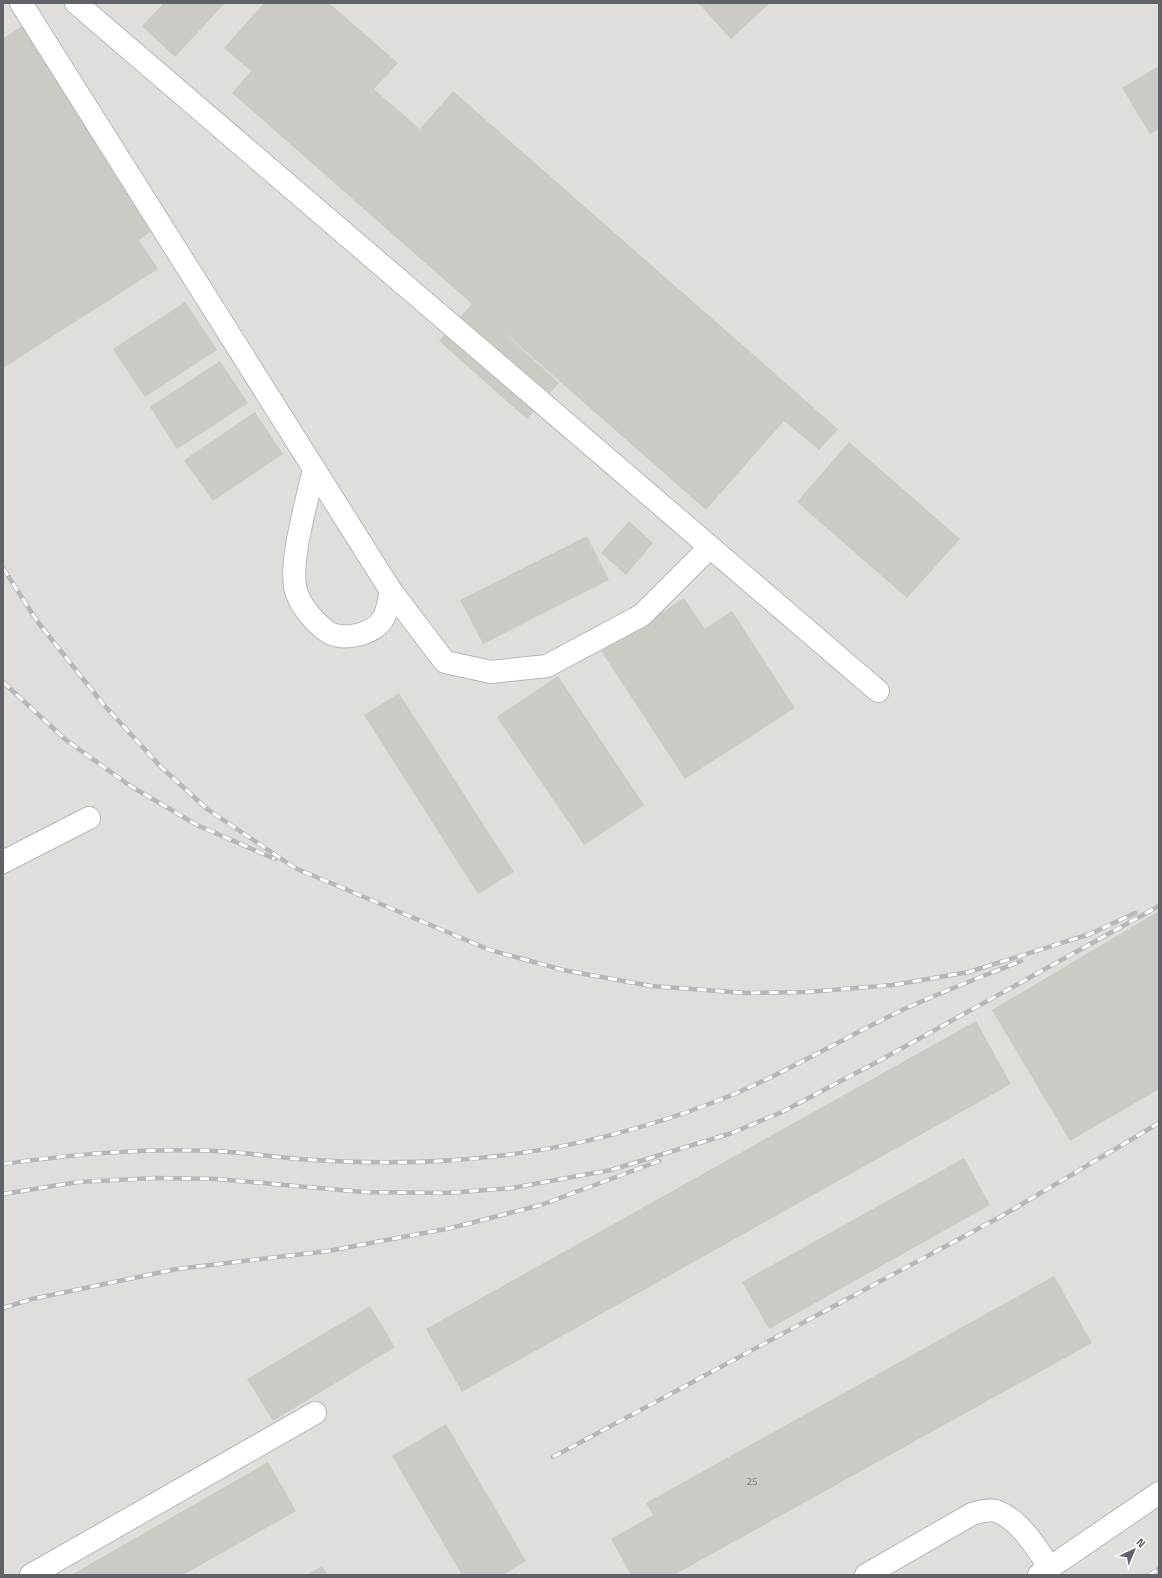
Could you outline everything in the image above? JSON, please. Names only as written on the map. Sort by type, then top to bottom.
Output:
[{"type":"street","points":[[21,3],[47,42],[391,591],[445,662],[491,672],[547,666],[642,615],[710,547]]},
{"type":"street","points":[[32,3],[47,42]]},
{"type":"street","points":[[76,3],[878,691]]},
{"type":"street","points":[[314,468],[294,566],[296,592],[309,615],[329,633],[352,636],[373,630],[384,617],[391,591]]},
{"type":"street","points":[[3,862],[89,818]]},
{"type":"street","points":[[31,1575],[315,1412]]},
{"type":"street","points":[[866,1575],[972,1514],[986,1511],[996,1511],[1020,1528],[1044,1572],[1159,1493]]},
{"type":"shaded area","points":[[3,3],[1159,3],[1159,1575],[3,1575]]},
{"type":"building","points":[[164,3],[225,3],[175,57],[142,26]]},
{"type":"building","points":[[264,3],[329,3],[398,63],[374,89],[420,129],[453,91],[838,429],[819,450],[784,421],[706,510],[498,327],[559,383],[527,419],[439,341],[472,304],[232,93],[251,71],[224,48]]},
{"type":"building","points":[[698,3],[770,3],[731,39]]},
{"type":"building","points":[[22,26],[153,230],[139,240],[158,269],[3,368],[3,36],[4,38]]},
{"type":"building","points":[[1159,66],[1159,129],[1150,134],[1122,88]]},
{"type":"building","points":[[185,302],[217,350],[145,397],[113,349]]},
{"type":"building","points":[[220,361],[248,403],[177,449],[150,407]]},
{"type":"building","points":[[255,412],[283,454],[213,501],[184,460]]},
{"type":"building","points":[[849,442],[960,539],[907,598],[797,502]]},
{"type":"building","points":[[629,521],[653,543],[626,575],[601,553]]},
{"type":"building","points":[[587,536],[609,580],[483,644],[460,600]]},
{"type":"building","points":[[684,598],[705,629],[732,611],[795,708],[685,779],[601,651]]},
{"type":"building","points":[[558,676],[644,805],[584,845],[497,717]]},
{"type":"building","points":[[399,693],[514,872],[478,894],[364,715]]},
{"type":"building","points":[[1159,911],[1159,1089],[1070,1141],[992,1010]]},
{"type":"building","points":[[976,1021],[1011,1084],[462,1392],[426,1329]]},
{"type":"building","points":[[964,1158],[990,1205],[769,1329],[742,1282]]},
{"type":"building","points":[[1054,1276],[1092,1343],[674,1575],[631,1575],[611,1539],[653,1515],[646,1503]]},
{"type":"building","points":[[370,1306],[395,1347],[273,1421],[247,1379]]},
{"type":"building","points":[[446,1424],[526,1561],[503,1575],[462,1575],[392,1456]]},
{"type":"building","points":[[268,1462],[296,1511],[183,1575],[71,1575]]},
{"type":"building","points":[[322,1566],[328,1575],[306,1575]]},
{"type":"railway","points":[[3,568],[37,621],[103,704],[160,766],[207,809],[295,868],[490,950],[563,970],[651,986],[746,993],[807,992],[893,985],[969,972],[1090,934]]},
{"type":"railway","points":[[3,682],[66,740],[129,785],[197,825],[275,859]]},
{"type":"railway","points":[[3,1194],[78,1182],[155,1178],[217,1179],[364,1192],[446,1193],[512,1188],[611,1170],[732,1133],[782,1112],[877,1062],[1159,906]]},
{"type":"railway","points":[[1086,936],[1135,913]]},
{"type":"railway","points":[[3,1164],[57,1157],[161,1150],[226,1152],[351,1162],[429,1162],[506,1155],[587,1141],[666,1119],[740,1092],[910,1007],[1021,961]]},
{"type":"railway","points":[[553,1457],[1000,1217],[1159,1123]]},
{"type":"railway","points":[[3,1308],[32,1299],[177,1269],[328,1251],[451,1228],[541,1205],[659,1161]]},
{"type":"railway","points":[[1149,1575],[1159,1569]]}]
